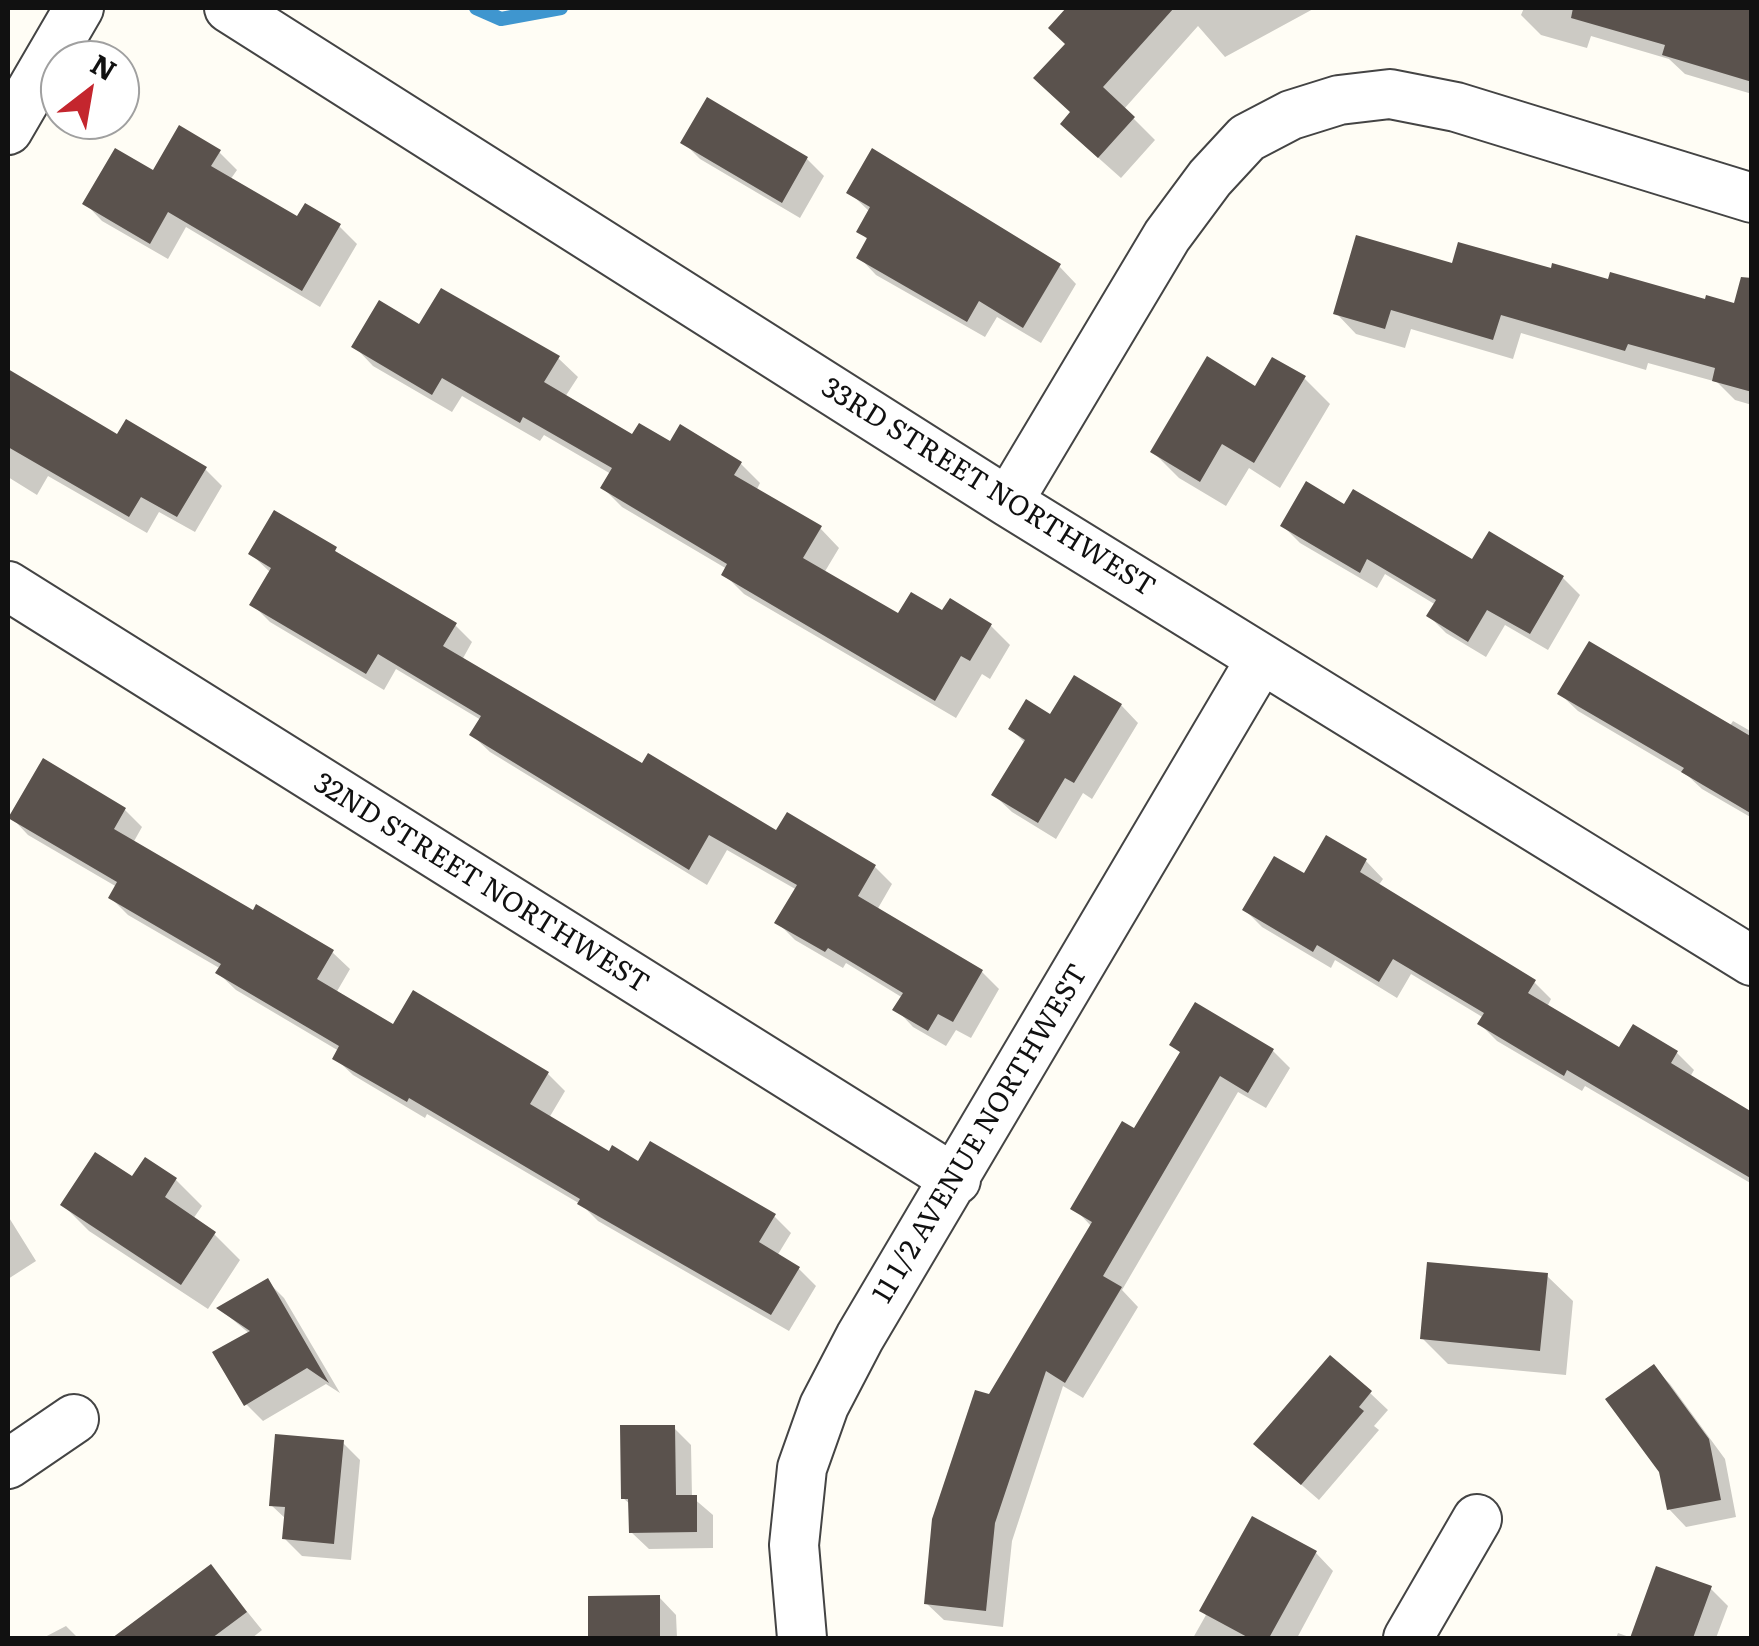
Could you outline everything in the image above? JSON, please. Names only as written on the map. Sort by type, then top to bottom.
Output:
[{"type":"street","points":[[8,130],[80,8]]},
{"type":"street","name":"33RD STREET NORTHWEST","points":[[228,8],[1008,502],[1752,962]]},
{"type":"street","points":[[1008,502],[1167,236],[1246,138],[1291,116],[1339,100],[1390,94],[1456,107],[1752,198]]},
{"type":"street","name":"32ND STREET NORTHWEST","points":[[8,586],[956,1180]]},
{"type":"street","name":"11 1/2 AVENUE NORTHWEST","points":[[802,1638],[794,1544],[802,1468],[824,1406],[860,1337],[1261,659]]},
{"type":"street","points":[[8,1464],[74,1419]]},
{"type":"street","points":[[1408,1638],[1477,1519]]},
{"type":"building","points":[[1066,8],[1174,8],[1103,87],[1135,117],[1098,158],[1060,124],[1070,112],[1033,78],[1065,44],[1048,28]]},
{"type":"building","points":[[1573,8],[1752,8],[1752,82],[1662,55],[1665,45],[1571,18]]},
{"type":"building","points":[[707,97],[808,157],[782,203],[680,143]]},
{"type":"building","points":[[179,125],[221,150],[211,166],[297,216],[305,203],[341,224],[302,291],[168,212],[150,244],[82,204],[115,148],[153,170]]},
{"type":"building","points":[[872,148],[1061,264],[1023,328],[979,301],[967,322],[856,258],[867,238],[856,232],[870,207],[846,193]]},
{"type":"building","points":[[1356,235],[1452,263],[1458,242],[1551,268],[1552,263],[1608,279],[1610,272],[1705,299],[1706,295],[1734,303],[1741,277],[1752,278],[1752,392],[1712,381],[1715,368],[1628,344],[1625,351],[1501,315],[1493,340],[1391,310],[1385,329],[1333,314]]},
{"type":"building","points":[[441,288],[560,356],[544,382],[632,434],[639,423],[670,441],[680,424],[742,462],[734,475],[822,526],[803,558],[898,613],[911,592],[942,610],[950,598],[992,624],[970,661],[961,656],[935,701],[721,575],[727,564],[600,488],[612,468],[523,417],[520,423],[442,378],[432,395],[351,347],[379,300],[419,324]]},
{"type":"building","points":[[1207,356],[1255,386],[1272,357],[1306,376],[1254,463],[1222,444],[1200,482],[1150,452]]},
{"type":"building","points":[[8,369],[117,434],[126,419],[207,467],[177,517],[141,497],[129,517],[8,447]]},
{"type":"building","points":[[1306,481],[1344,504],[1353,489],[1472,559],[1489,531],[1564,576],[1530,634],[1487,610],[1468,642],[1426,616],[1436,600],[1367,559],[1360,573],[1280,526]]},
{"type":"building","points":[[274,510],[457,623],[443,646],[642,763],[648,753],[776,830],[787,812],[876,865],[858,896],[983,970],[953,1022],[938,1014],[928,1031],[892,1010],[903,993],[828,948],[825,952],[774,923],[797,885],[709,835],[689,870],[469,735],[481,716],[378,654],[366,674],[249,605],[271,568],[248,554]]},
{"type":"building","points":[[1589,641],[1752,737],[1752,814],[1681,772],[1684,768],[1557,694]]},
{"type":"building","points":[[1074,675],[1122,704],[1074,783],[1065,778],[1038,823],[991,795],[1025,740],[1008,729],[1026,699],[1050,714]]},
{"type":"building","points":[[43,758],[126,808],[114,829],[253,910],[256,904],[334,950],[317,979],[393,1024],[413,990],[549,1072],[530,1104],[609,1151],[612,1145],[638,1161],[650,1141],[776,1214],[759,1242],[800,1267],[771,1315],[577,1204],[580,1199],[409,1098],[407,1102],[332,1059],[339,1046],[215,973],[221,964],[108,898],[117,882],[8,818]]},
{"type":"building","points":[[1326,835],[1367,859],[1360,872],[1536,980],[1528,993],[1619,1047],[1633,1024],[1678,1051],[1671,1063],[1752,1112],[1752,1179],[1567,1070],[1564,1076],[1477,1024],[1484,1013],[1393,959],[1379,982],[1317,945],[1313,952],[1242,910],[1274,856],[1304,873]]},
{"type":"building","points":[[1195,1002],[1274,1049],[1248,1093],[1220,1076],[1103,1276],[1122,1287],[1065,1383],[1046,1371],[995,1523],[986,1611],[924,1604],[932,1519],[975,1390],[989,1394],[1092,1222],[1070,1209],[1122,1121],[1134,1128],[1180,1052],[1169,1045]]},
{"type":"building","points":[[95,1152],[132,1176],[145,1157],[177,1178],[165,1197],[216,1232],[181,1285],[60,1205]]},
{"type":"building","points":[[1427,1262],[1548,1273],[1540,1351],[1420,1339]]},
{"type":"building","points":[[268,1278],[329,1383],[307,1368],[244,1406],[212,1352],[250,1331],[216,1308]]},
{"type":"building","points":[[1330,1355],[1372,1391],[1359,1407],[1364,1411],[1301,1485],[1253,1444]]},
{"type":"building","points":[[1654,1364],[1709,1439],[1721,1500],[1667,1510],[1659,1472],[1605,1399]]},
{"type":"building","points":[[620,1425],[675,1425],[676,1495],[697,1495],[697,1532],[629,1533],[628,1499],[621,1499]]},
{"type":"building","points":[[275,1434],[344,1440],[334,1544],[282,1539],[285,1507],[269,1506]]},
{"type":"building","points":[[1252,1516],[1317,1551],[1269,1638],[1249,1638],[1199,1611]]},
{"type":"building","points":[[211,1564],[247,1612],[212,1638],[112,1638]]},
{"type":"building","points":[[1656,1566],[1712,1586],[1693,1638],[1630,1638]]},
{"type":"building","points":[[660,1595],[660,1638],[588,1638],[588,1596]]},
{"type":"waterway","points":[[476,8],[501,19],[561,8]]}]
